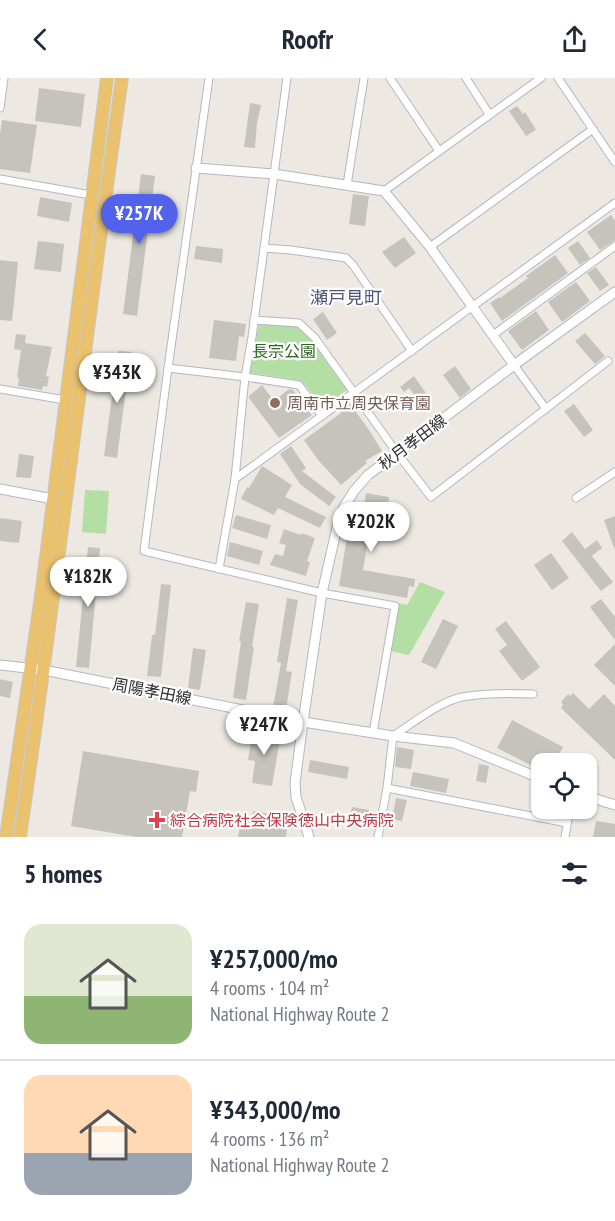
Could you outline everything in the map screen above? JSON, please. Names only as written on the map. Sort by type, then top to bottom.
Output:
[{"type":"highway","points":[[6,837],[31,669],[107,78]]},
{"type":"highway","points":[[20,837],[122,78]]},
{"type":"street","points":[[0,108],[4,78]]},
{"type":"street","points":[[208,78],[144,551],[322,593],[395,606],[373,733]]},
{"type":"street","points":[[219,569],[235,479],[245,377],[287,78]]},
{"type":"street","points":[[347,184],[364,78]]},
{"type":"street","points":[[390,78],[439,151]]},
{"type":"street","points":[[466,78],[489,114]]},
{"type":"street","points":[[384,191],[541,78]]},
{"type":"street","points":[[558,78],[615,162]]},
{"type":"street","points":[[430,247],[593,129]]},
{"type":"street","points":[[196,168],[274,174],[384,191],[430,247],[546,409]]},
{"type":"street","points":[[0,179],[91,195]]},
{"type":"street","points":[[235,479],[615,203]]},
{"type":"street","points":[[493,335],[615,246]]},
{"type":"street","points":[[264,248],[346,258],[412,351]]},
{"type":"street","name":"秋月孝田線","points":[[309,837],[296,797],[295,783],[322,593],[338,523],[344,507],[368,475],[615,292]]},
{"type":"street","points":[[254,320],[299,323],[315,338],[431,497],[608,361]]},
{"type":"street","points":[[168,368],[299,384],[322,416]]},
{"type":"street","points":[[0,389],[65,400]]},
{"type":"street","points":[[576,498],[615,472]]},
{"type":"street","points":[[0,489],[53,499]]},
{"type":"street","name":"周陽孝田線","points":[[0,665],[44,670],[303,722],[454,743],[531,774]]},
{"type":"street","points":[[378,837],[393,736],[447,702],[462,697],[533,694]]},
{"type":"street","points":[[387,788],[567,823]]},
{"type":"street","points":[[597,799],[615,805]]},
{"type":"street","points":[[565,837],[568,819]]},
{"type":"green space","name":"長宗公園","points":[[259,324],[296,326],[308,336],[347,390],[322,408],[304,383],[298,380],[250,373]]},
{"type":"green space","points":[[85,490],[109,491],[106,534],[82,532]]},
{"type":"green space","points":[[420,582],[445,592],[409,655],[390,651],[398,603],[407,605]]},
{"type":"building","points":[[39,88],[85,94],[81,127],[35,121]]},
{"type":"building","points":[[250,103],[261,105],[255,148],[244,147]]},
{"type":"building","points":[[517,106],[523,114],[525,112],[536,130],[526,136],[509,111]]},
{"type":"building","points":[[2,120],[37,125],[30,173],[0,169]]},
{"type":"building","points":[[141,174],[155,176],[137,316],[123,314]]},
{"type":"building","points":[[353,194],[369,196],[365,226],[349,224]]},
{"type":"building","points":[[40,197],[72,203],[69,222],[37,216]]},
{"type":"building","points":[[611,215],[615,221],[615,240],[600,250],[587,232]]},
{"type":"building","points":[[404,237],[416,253],[395,268],[382,252]]},
{"type":"building","points":[[38,241],[64,244],[61,272],[34,269]]},
{"type":"building","points":[[578,241],[590,258],[580,265],[568,248]]},
{"type":"building","points":[[196,246],[223,249],[222,263],[194,259]]},
{"type":"building","points":[[555,255],[568,273],[502,321],[490,303],[528,278],[526,276]]},
{"type":"building","points":[[0,260],[18,262],[12,321],[0,320]]},
{"type":"building","points":[[596,267],[609,285],[600,291],[587,273]]},
{"type":"building","points":[[576,282],[590,301],[562,322],[548,302]]},
{"type":"building","points":[[536,311],[549,330],[522,350],[508,331]]},
{"type":"building","points":[[323,312],[337,333],[327,340],[313,319]]},
{"type":"building","points":[[214,320],[246,324],[244,337],[239,336],[236,361],[209,358]]},
{"type":"building","points":[[585,333],[605,356],[595,364],[575,341]]},
{"type":"building","points":[[16,334],[26,335],[25,343],[52,347],[46,376],[49,377],[47,387],[43,386],[42,390],[18,386],[21,350],[14,349]]},
{"type":"building","points":[[118,351],[131,352],[117,458],[104,456]]},
{"type":"building","points":[[455,366],[471,389],[460,398],[443,375]]},
{"type":"building","points":[[414,376],[428,396],[420,402],[409,388],[404,392],[400,387]]},
{"type":"building","points":[[262,385],[274,401],[289,389],[293,390],[312,415],[279,438],[249,398]]},
{"type":"building","points":[[350,404],[382,451],[365,461],[367,463],[341,485],[318,460],[304,440]]},
{"type":"building","points":[[574,404],[593,430],[584,437],[564,411]]},
{"type":"building","points":[[291,446],[306,468],[302,471],[336,497],[329,506],[300,484],[280,454]]},
{"type":"building","points":[[19,454],[34,456],[31,478],[16,477]]},
{"type":"building","points":[[262,466],[292,485],[285,497],[326,517],[320,528],[278,508],[274,515],[241,499]]},
{"type":"building","points":[[366,493],[389,497],[388,506],[405,509],[404,515],[385,512],[384,523],[377,522],[374,540],[368,539],[363,570],[415,579],[414,587],[409,586],[407,598],[339,586],[348,531],[353,532],[357,512],[366,519],[370,515],[364,509]]},
{"type":"building","points":[[236,515],[271,525],[267,539],[232,528]]},
{"type":"building","points":[[615,516],[615,548],[614,548],[604,520]]},
{"type":"building","points":[[0,518],[22,521],[19,543],[0,541]]},
{"type":"building","points":[[284,529],[315,538],[307,561],[310,562],[306,576],[270,565],[275,554],[283,556],[286,545],[279,543]]},
{"type":"building","points":[[572,532],[585,549],[597,540],[602,548],[592,556],[613,582],[601,591],[562,541]]},
{"type":"building","points":[[230,542],[263,551],[259,565],[227,556]]},
{"type":"building","points":[[88,547],[100,548],[89,668],[76,667]]},
{"type":"building","points":[[551,553],[569,578],[552,590],[534,565]]},
{"type":"building","points":[[161,584],[171,585],[161,677],[147,676],[152,635],[155,635]]},
{"type":"building","points":[[287,598],[298,600],[286,671],[292,672],[286,710],[273,707],[281,663],[277,662]]},
{"type":"building","points":[[601,599],[615,617],[615,640],[590,607]]},
{"type":"building","points":[[246,602],[259,604],[246,700],[233,698]]},
{"type":"building","points":[[443,619],[458,626],[436,669],[421,662]]},
{"type":"building","points":[[506,621],[540,667],[522,681],[499,651],[507,645],[495,629]]},
{"type":"building","points":[[615,644],[615,686],[594,665]]},
{"type":"building","points":[[193,648],[206,650],[200,690],[188,688]]},
{"type":"building","points":[[0,679],[13,682],[10,698],[0,696]]},
{"type":"building","points":[[573,693],[589,709],[604,694],[615,706],[615,760],[561,708],[563,705],[561,702],[568,694],[570,696]]},
{"type":"building","points":[[512,720],[563,747],[560,753],[531,753],[531,765],[497,748]]},
{"type":"building","points":[[253,729],[281,733],[272,786],[252,783],[255,761],[248,760]]},
{"type":"building","points":[[397,747],[414,750],[411,769],[395,767]]},
{"type":"building","points":[[83,751],[199,771],[196,792],[190,791],[182,837],[136,837],[71,826]]},
{"type":"building","points":[[310,760],[349,767],[347,779],[308,772]]},
{"type":"building","points":[[479,764],[489,766],[486,783],[476,781]]},
{"type":"building","points":[[413,772],[449,779],[446,793],[410,786]]},
{"type":"building","points":[[396,798],[407,800],[402,821],[392,819]]},
{"type":"building","points":[[352,807],[369,810],[367,823],[349,819]]},
{"type":"building","points":[[253,811],[276,815],[275,818],[288,820],[286,837],[238,837],[242,814],[252,816]]},
{"type":"building","points":[[596,821],[615,824],[615,837],[593,837]]},
{"type":"place","name":"周南市立周央保育園","points":[[275,403]]},
{"type":"place","name":"綜合病院社会保険徳山中央病院","points":[[157,820]]},
{"type":"district","name":"瀬戸見町","points":[[346,297]]}]
